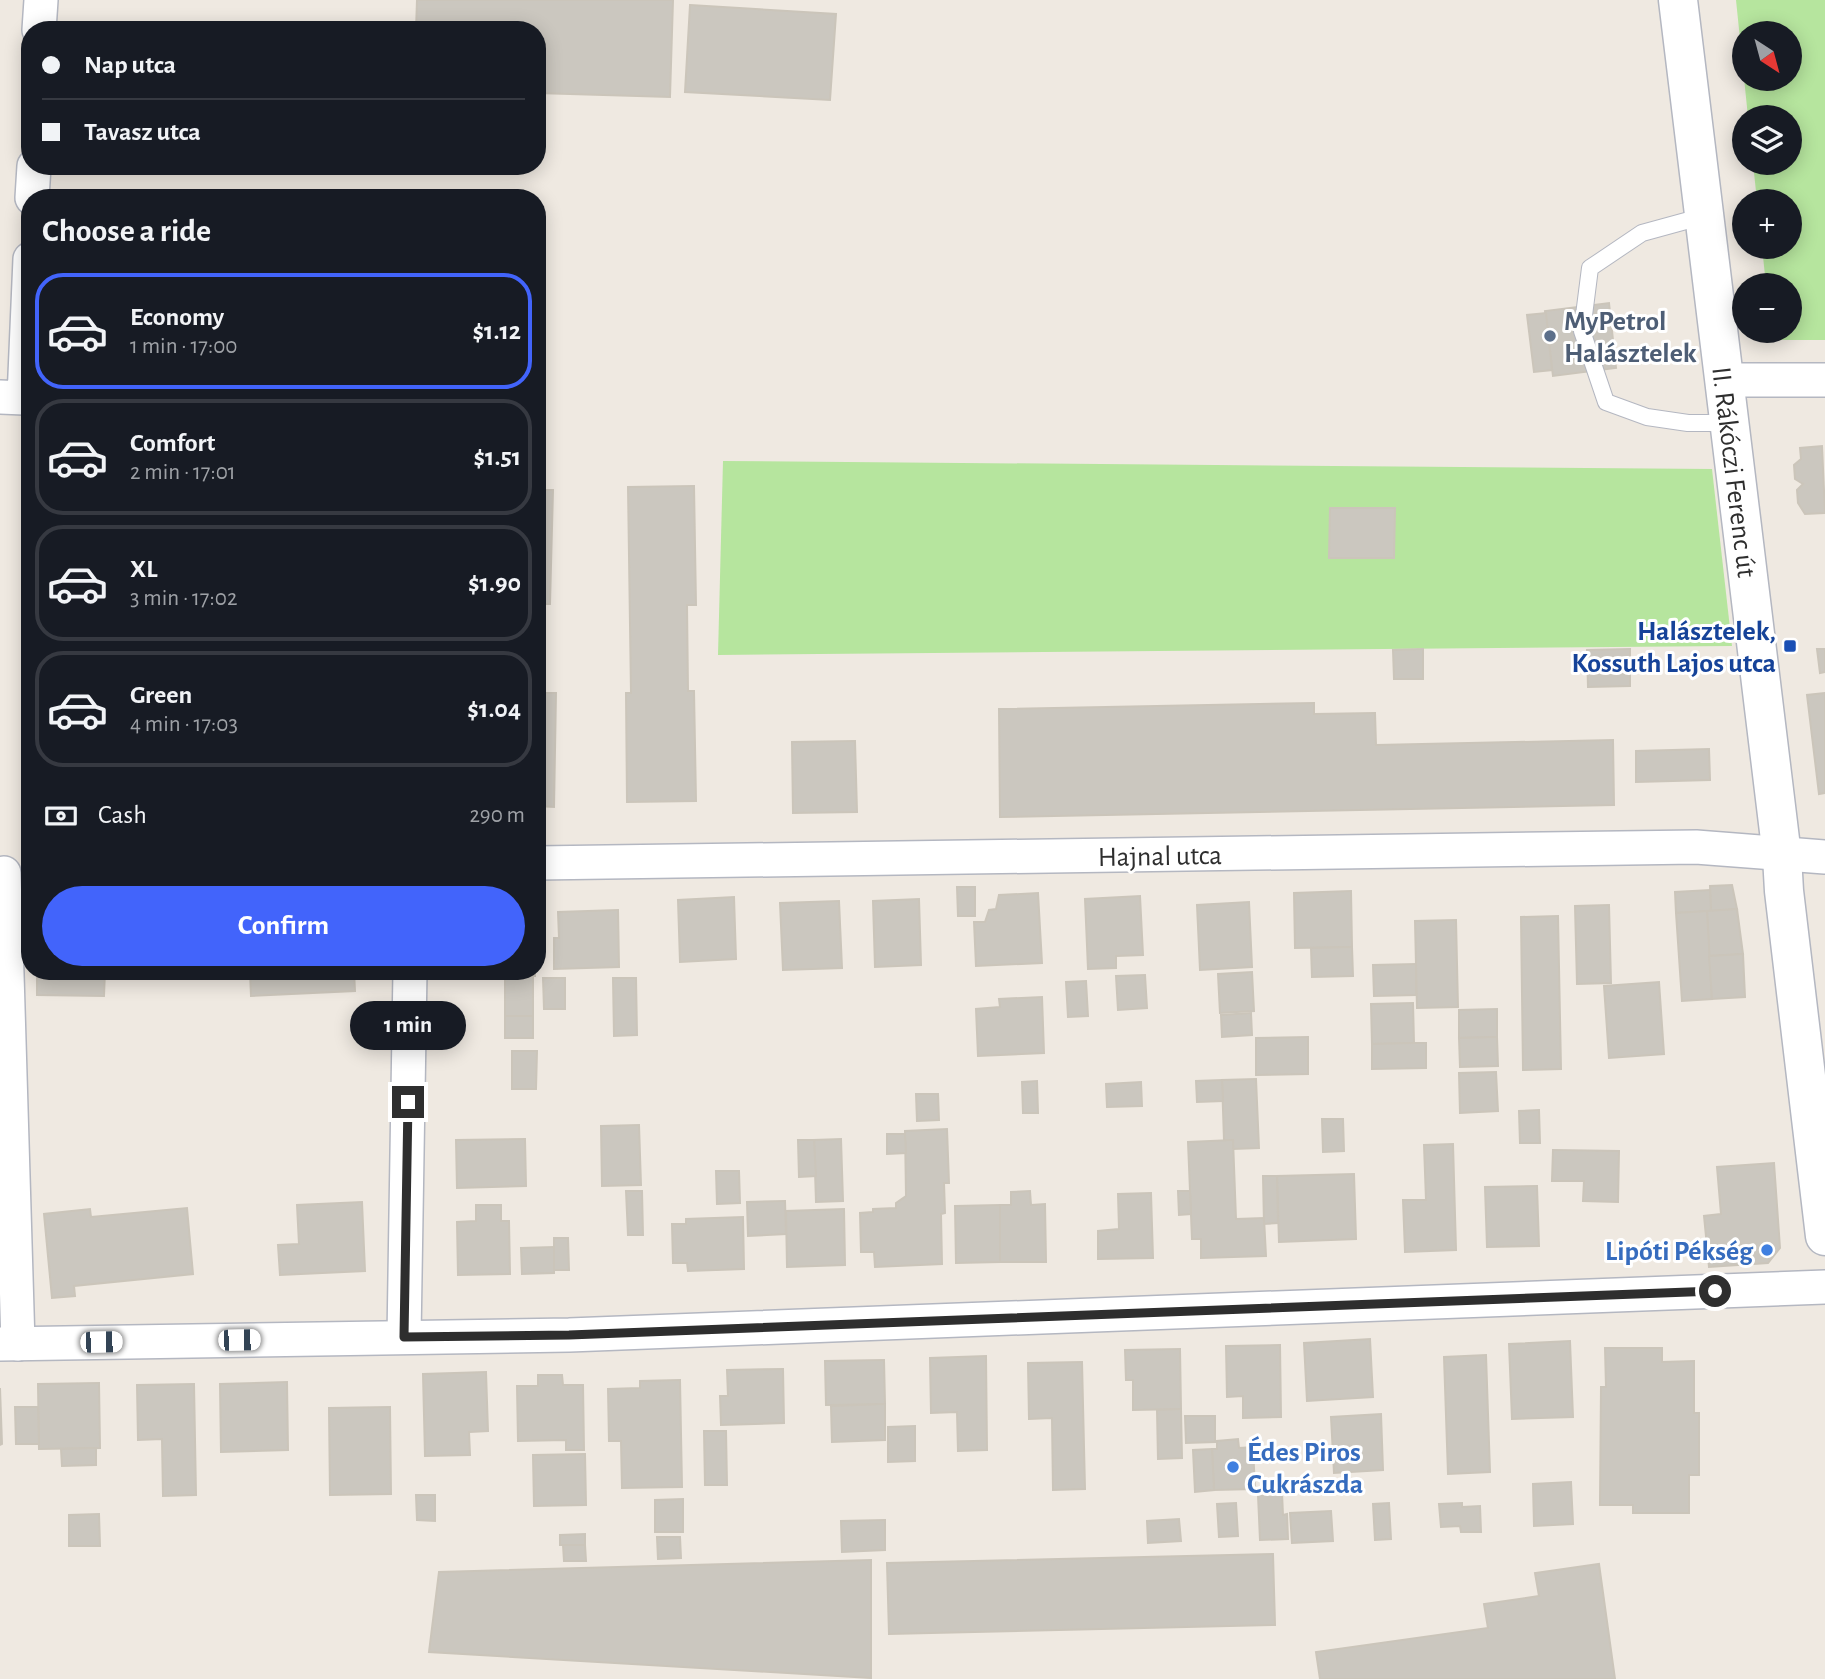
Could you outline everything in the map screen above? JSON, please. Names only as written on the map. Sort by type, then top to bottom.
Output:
[{"type":"main road","name":"II. Rákóczi Ferenc út","points":[[1678,0],[1782,856],[1825,1236]]},
{"type":"street","points":[[40,21],[41,0]]},
{"type":"street","points":[[12,397],[21,328]]},
{"type":"street","points":[[1724,380],[1825,380]]},
{"type":"street","name":"Hajnal utca","points":[[546,863],[1696,847],[1782,856],[1825,857]]},
{"type":"street","points":[[11,873],[9,1344],[569,1335],[1825,1287]]},
{"type":"street","points":[[404,1337],[410,980]]},
{"type":"lane","points":[[1704,216],[1642,233],[1590,268],[1582,331],[1606,402],[1647,417],[1688,423],[1730,423]]},
{"type":"green space","points":[[1736,0],[1825,0],[1825,340],[1802,340],[1802,273],[1765,273],[1763,259],[1802,259],[1802,189],[1756,189],[1754,175],[1802,175],[1802,105],[1747,105],[1745,91],[1802,91],[1802,21],[1738,21]]},
{"type":"green space","points":[[723,461],[1712,469],[1732,646],[718,655]]},
{"type":"building","points":[[417,0],[673,0],[670,97],[546,93],[546,21],[416,21]]},
{"type":"building","points":[[690,5],[836,14],[830,100],[685,92]]},
{"type":"building","points":[[1609,303],[1616,368],[1553,376],[1545,311]]},
{"type":"building","points":[[1546,313],[1552,370],[1534,372],[1527,315]]},
{"type":"building","points":[[1822,446],[1825,513],[1805,514],[1798,503],[1797,490],[1803,484],[1795,479],[1794,465],[1801,459],[1800,448]]},
{"type":"building","points":[[694,486],[696,605],[687,605],[688,691],[694,691],[696,801],[627,802],[626,693],[631,693],[628,487]]},
{"type":"building","points":[[546,490],[553,490],[550,604],[546,604]]},
{"type":"building","points":[[1330,508],[1395,508],[1394,558],[1329,558]]},
{"type":"building","points":[[1423,649],[1423,679],[1394,679],[1393,650]]},
{"type":"building","points":[[1630,649],[1630,686],[1588,687],[1587,650]]},
{"type":"building","points":[[1817,649],[1825,649],[1825,672],[1820,673]]},
{"type":"building","points":[[546,693],[556,693],[554,807],[546,807]]},
{"type":"building","points":[[1825,693],[1825,793],[1819,794],[1807,695]]},
{"type":"building","points":[[1314,703],[1314,714],[1375,713],[1376,745],[1613,740],[1614,805],[1000,817],[999,709]]},
{"type":"building","points":[[855,741],[857,812],[793,813],[792,742]]},
{"type":"building","points":[[1709,749],[1710,780],[1636,782],[1636,751]]},
{"type":"building","points":[[1732,885],[1737,909],[1711,911],[1710,886]]},
{"type":"building","points":[[957,887],[975,887],[975,916],[958,916]]},
{"type":"building","points":[[1710,890],[1711,911],[1676,913],[1675,892]]},
{"type":"building","points":[[1351,891],[1352,947],[1295,948],[1294,893]]},
{"type":"building","points":[[1038,893],[1042,963],[976,966],[974,922],[985,922],[989,910],[996,909],[999,895]]},
{"type":"building","points":[[1140,896],[1143,955],[1116,956],[1116,968],[1088,969],[1085,899]]},
{"type":"building","points":[[734,897],[736,959],[680,962],[678,900]]},
{"type":"building","points":[[919,899],[921,965],[875,967],[873,901]]},
{"type":"building","points":[[839,901],[842,968],[783,970],[780,903]]},
{"type":"building","points":[[1249,902],[1252,967],[1200,970],[1197,905]]},
{"type":"building","points":[[1609,905],[1611,983],[1577,984],[1575,906]]},
{"type":"building","points":[[1737,909],[1743,954],[1709,956],[1707,911]]},
{"type":"building","points":[[618,910],[619,967],[554,969],[554,938],[559,938],[558,912]]},
{"type":"building","points":[[1707,911],[1712,999],[1682,1001],[1676,913]]},
{"type":"building","points":[[1558,916],[1561,1069],[1523,1070],[1521,917]]},
{"type":"building","points":[[1456,920],[1458,1007],[1417,1008],[1415,921]]},
{"type":"building","points":[[1352,947],[1353,976],[1312,977],[1311,948]]},
{"type":"building","points":[[1743,954],[1745,997],[1712,999],[1709,956]]},
{"type":"building","points":[[1416,964],[1416,995],[1374,996],[1373,965]]},
{"type":"building","points":[[1252,972],[1254,1011],[1220,1013],[1218,974]]},
{"type":"building","points":[[1145,975],[1147,1008],[1118,1010],[1116,976]]},
{"type":"building","points":[[565,978],[565,1009],[544,1009],[543,980]]},
{"type":"building","points":[[613,978],[636,978],[637,1035],[614,1036]]},
{"type":"building","points":[[37,980],[105,980],[104,996],[37,995]]},
{"type":"building","points":[[250,980],[354,980],[355,991],[251,996]]},
{"type":"building","points":[[505,980],[533,980],[533,1016],[505,1016]]},
{"type":"building","points":[[1086,981],[1088,1016],[1068,1017],[1066,982]]},
{"type":"building","points":[[1659,982],[1664,1054],[1609,1058],[1604,986]]},
{"type":"building","points":[[1042,997],[1044,1053],[978,1056],[976,1009],[1000,1007],[999,999]]},
{"type":"building","points":[[1413,1003],[1414,1043],[1372,1044],[1371,1004]]},
{"type":"building","points":[[1497,1009],[1497,1037],[1459,1038],[1459,1010]]},
{"type":"building","points":[[1251,1013],[1252,1035],[1222,1037],[1221,1015]]},
{"type":"building","points":[[505,1016],[533,1016],[533,1038],[505,1038]]},
{"type":"building","points":[[1308,1037],[1308,1074],[1256,1075],[1256,1038]]},
{"type":"building","points":[[1497,1037],[1498,1066],[1460,1067],[1459,1038]]},
{"type":"building","points":[[1426,1043],[1426,1068],[1372,1069],[1372,1044]]},
{"type":"building","points":[[512,1051],[537,1051],[536,1089],[512,1089]]},
{"type":"building","points":[[1496,1072],[1498,1111],[1460,1113],[1459,1073]]},
{"type":"building","points":[[1256,1079],[1259,1148],[1233,1149],[1233,1140],[1224,1140],[1222,1080]]},
{"type":"building","points":[[1222,1080],[1223,1101],[1197,1102],[1196,1081]]},
{"type":"building","points":[[1037,1081],[1038,1113],[1023,1113],[1022,1082]]},
{"type":"building","points":[[1141,1082],[1142,1106],[1107,1107],[1106,1084]]},
{"type":"building","points":[[916,1094],[938,1094],[939,1120],[917,1121]]},
{"type":"building","points":[[1539,1110],[1540,1143],[1520,1143],[1519,1111]]},
{"type":"building","points":[[1322,1119],[1343,1119],[1344,1151],[1323,1152]]},
{"type":"building","points":[[639,1125],[641,1185],[602,1186],[601,1126]]},
{"type":"building","points":[[947,1129],[949,1183],[944,1183],[945,1213],[941,1214],[942,1264],[875,1267],[874,1252],[861,1252],[860,1213],[873,1212],[873,1209],[896,1208],[896,1203],[906,1196],[905,1131]]},
{"type":"building","points":[[887,1134],[905,1134],[906,1153],[887,1154]]},
{"type":"building","points":[[525,1139],[526,1186],[457,1188],[456,1140]]},
{"type":"building","points":[[841,1139],[843,1201],[816,1202],[814,1140]]},
{"type":"building","points":[[798,1140],[814,1140],[816,1176],[799,1177]]},
{"type":"building","points":[[1233,1140],[1236,1219],[1264,1218],[1266,1256],[1201,1258],[1201,1239],[1192,1239],[1188,1142]]},
{"type":"building","points":[[1453,1144],[1456,1250],[1405,1252],[1403,1200],[1426,1200],[1424,1145]]},
{"type":"building","points":[[1553,1150],[1619,1151],[1618,1202],[1583,1201],[1584,1181],[1552,1181]]},
{"type":"building","points":[[1774,1163],[1780,1248],[1768,1263],[1709,1267],[1704,1216],[1721,1214],[1717,1167]]},
{"type":"building","points":[[716,1171],[739,1171],[740,1203],[717,1204]]},
{"type":"building","points":[[1354,1174],[1356,1239],[1279,1242],[1277,1176]]},
{"type":"building","points":[[1263,1176],[1277,1176],[1278,1223],[1264,1224]]},
{"type":"building","points":[[1537,1186],[1539,1246],[1487,1247],[1485,1187]]},
{"type":"building","points":[[626,1191],[642,1191],[643,1235],[628,1235]]},
{"type":"building","points":[[1030,1191],[1031,1205],[1045,1204],[1046,1262],[1000,1262],[1000,1205],[1011,1205],[1011,1192]]},
{"type":"building","points":[[1178,1191],[1190,1191],[1191,1214],[1179,1215]]},
{"type":"building","points":[[1151,1193],[1153,1258],[1098,1259],[1098,1231],[1119,1229],[1118,1194]]},
{"type":"building","points":[[785,1201],[786,1234],[748,1236],[747,1202]]},
{"type":"building","points":[[362,1202],[365,1271],[280,1275],[278,1245],[299,1244],[297,1205]]},
{"type":"building","points":[[476,1205],[501,1205],[501,1221],[509,1221],[510,1274],[458,1275],[457,1222],[476,1221]]},
{"type":"building","points":[[1000,1205],[1000,1262],[956,1263],[955,1206]]},
{"type":"building","points":[[187,1208],[193,1274],[74,1286],[75,1296],[52,1298],[44,1214],[90,1209],[91,1217]]},
{"type":"building","points":[[844,1209],[845,1265],[787,1267],[786,1211]]},
{"type":"building","points":[[743,1217],[744,1269],[688,1271],[687,1263],[673,1263],[672,1224],[686,1224],[686,1219]]},
{"type":"building","points":[[554,1238],[568,1238],[569,1270],[554,1270]]},
{"type":"building","points":[[554,1247],[554,1273],[522,1274],[521,1248]]},
{"type":"building","points":[[1370,1339],[1373,1397],[1307,1401],[1304,1343]]},
{"type":"building","points":[[1570,1341],[1573,1417],[1512,1419],[1509,1344]]},
{"type":"building","points":[[1280,1345],[1281,1417],[1243,1418],[1243,1396],[1227,1397],[1226,1346]]},
{"type":"building","points":[[1605,1348],[1662,1348],[1662,1362],[1694,1361],[1694,1413],[1699,1413],[1699,1475],[1689,1475],[1689,1513],[1633,1513],[1633,1505],[1600,1505],[1601,1387],[1606,1387]]},
{"type":"building","points":[[1180,1349],[1181,1409],[1133,1410],[1133,1380],[1126,1380],[1125,1350]]},
{"type":"building","points":[[1486,1355],[1490,1472],[1448,1474],[1444,1357]]},
{"type":"building","points":[[986,1356],[987,1450],[958,1451],[957,1412],[931,1413],[930,1358]]},
{"type":"building","points":[[884,1360],[885,1404],[826,1405],[825,1361]]},
{"type":"building","points":[[1082,1362],[1085,1489],[1053,1490],[1052,1418],[1029,1419],[1028,1363]]},
{"type":"building","points":[[783,1369],[784,1423],[721,1425],[720,1396],[728,1396],[727,1370]]},
{"type":"building","points":[[486,1372],[488,1431],[469,1432],[470,1455],[425,1456],[423,1374]]},
{"type":"building","points":[[538,1375],[562,1375],[563,1385],[583,1385],[584,1450],[566,1450],[566,1440],[518,1441],[517,1386],[538,1386]]},
{"type":"building","points":[[680,1380],[682,1487],[622,1488],[621,1441],[609,1441],[608,1389],[640,1388],[640,1381]]},
{"type":"building","points":[[287,1382],[288,1450],[221,1452],[220,1384]]},
{"type":"building","points":[[99,1383],[100,1448],[39,1449],[38,1384]]},
{"type":"building","points":[[194,1384],[196,1495],[163,1496],[162,1439],[138,1440],[137,1385]]},
{"type":"building","points":[[0,1388],[2,1444],[0,1445]]},
{"type":"building","points":[[885,1404],[885,1440],[832,1442],[831,1406]]},
{"type":"building","points":[[15,1407],[38,1407],[39,1444],[16,1444]]},
{"type":"building","points":[[390,1407],[391,1494],[330,1495],[329,1408]]},
{"type":"building","points":[[1181,1409],[1182,1458],[1158,1459],[1157,1410]]},
{"type":"building","points":[[1381,1414],[1383,1470],[1334,1473],[1331,1417]]},
{"type":"building","points":[[1185,1416],[1215,1416],[1215,1442],[1186,1443]]},
{"type":"building","points":[[915,1426],[915,1461],[888,1462],[888,1427]]},
{"type":"building","points":[[704,1431],[726,1431],[727,1485],[705,1485]]},
{"type":"building","points":[[1238,1439],[1239,1448],[1253,1447],[1255,1489],[1214,1490],[1212,1449],[1217,1449],[1217,1441]]},
{"type":"building","points":[[96,1448],[96,1465],[62,1466],[61,1449]]},
{"type":"building","points":[[1212,1449],[1214,1490],[1195,1492],[1193,1450]]},
{"type":"building","points":[[585,1454],[586,1505],[534,1506],[533,1455]]},
{"type":"building","points":[[1571,1482],[1573,1524],[1534,1526],[1533,1484]]},
{"type":"building","points":[[1282,1493],[1283,1515],[1287,1514],[1288,1539],[1260,1540],[1258,1495]]},
{"type":"building","points":[[416,1495],[435,1495],[435,1521],[417,1520]]},
{"type":"building","points":[[683,1499],[683,1532],[655,1532],[655,1500]]},
{"type":"building","points":[[1236,1503],[1238,1536],[1219,1537],[1217,1504]]},
{"type":"building","points":[[1389,1503],[1391,1539],[1375,1540],[1373,1504]]},
{"type":"building","points":[[1462,1503],[1462,1507],[1480,1506],[1481,1532],[1461,1532],[1460,1526],[1441,1527],[1439,1504]]},
{"type":"building","points":[[1331,1511],[1333,1541],[1292,1543],[1290,1513]]},
{"type":"building","points":[[99,1514],[100,1546],[69,1546],[69,1515]]},
{"type":"building","points":[[1179,1519],[1181,1541],[1148,1543],[1147,1521]]},
{"type":"building","points":[[885,1520],[885,1550],[842,1552],[841,1521]]},
{"type":"building","points":[[585,1534],[585,1545],[560,1545],[560,1535]]},
{"type":"building","points":[[657,1537],[680,1537],[681,1558],[658,1559]]},
{"type":"building","points":[[563,1545],[585,1545],[586,1561],[564,1561]]},
{"type":"building","points":[[1273,1554],[1275,1625],[889,1634],[887,1563]]},
{"type":"building","points":[[871,1560],[871,1678],[429,1652],[439,1572]]},
{"type":"building","points":[[1599,1564],[1615,1679],[1320,1679],[1316,1652],[1488,1628],[1484,1604],[1539,1596],[1535,1573]]},
{"type":"place","name":"MyPetrol Halásztelek","points":[[1550,336]]},
{"type":"place","name":"Halásztelek, Kossuth Lajos utca","points":[[1790,646]]},
{"type":"place","name":"Lipóti Pékség","points":[[1767,1250]]},
{"type":"place","name":"Édes Piros Cukrászda","points":[[1233,1467]]},
{"type":"route","points":[[408,1102],[404,1337],[569,1335],[1715,1291]]}]
